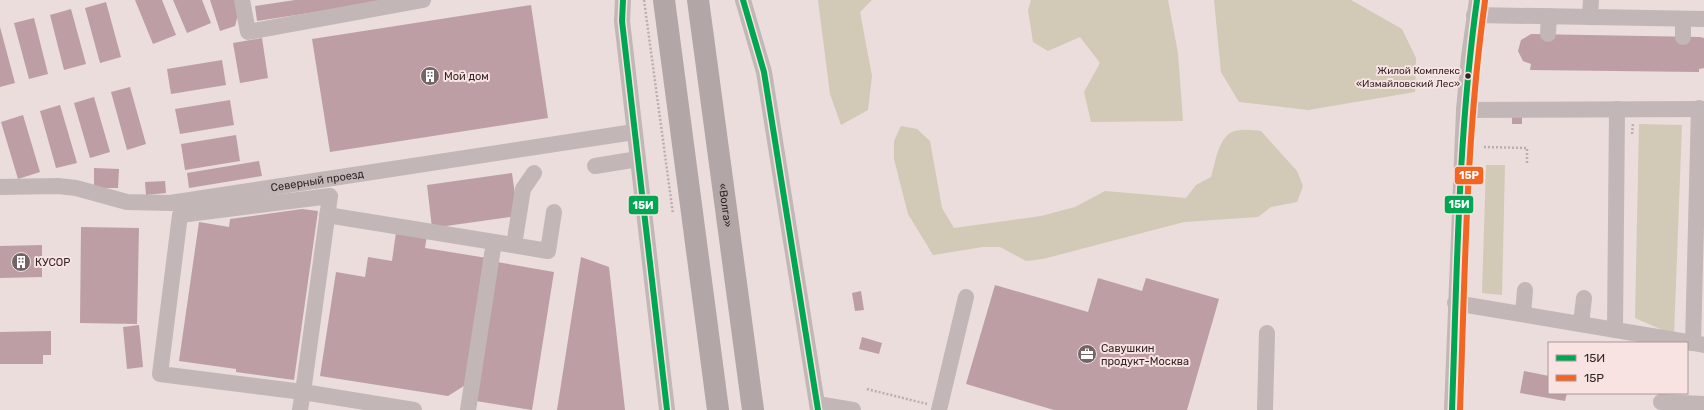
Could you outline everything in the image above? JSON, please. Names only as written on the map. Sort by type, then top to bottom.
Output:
[{"type":"highway","points":[[664,0],[718,410]]},
{"type":"highway","name":"«Волга»","points":[[698,0],[753,410]]},
{"type":"street","points":[[242,0],[248,32],[423,0]]},
{"type":"street","points":[[612,0],[622,21]]},
{"type":"street","points":[[623,0],[622,21],[667,410]]},
{"type":"street","points":[[743,0],[764,72],[817,407],[853,410]]},
{"type":"street","points":[[1590,17],[1591,0]]},
{"type":"street","points":[[1452,410],[1455,303],[1464,110],[1476,7],[1549,16],[1704,19]]},
{"type":"street","points":[[1548,34],[1549,16]]},
{"type":"street","points":[[1683,19],[1683,37]]},
{"type":"street","points":[[1464,110],[1701,108],[1699,344],[1688,343]]},
{"type":"street","points":[[1615,330],[1617,109]]},
{"type":"street","name":"Северный проезд","points":[[0,187],[58,186],[76,188],[127,202],[170,203],[634,132]]},
{"type":"street","points":[[595,166],[638,159]]},
{"type":"street","points":[[514,245],[523,190],[534,173]]},
{"type":"street","points":[[300,410],[303,392],[330,196],[180,215],[160,374],[303,392],[414,410]]},
{"type":"street","points":[[327,215],[548,251],[554,212]]},
{"type":"street","points":[[468,410],[494,242]]},
{"type":"street","points":[[1523,314],[1525,290]]},
{"type":"street","points":[[939,409],[966,297]]},
{"type":"street","points":[[1580,324],[1584,298]]},
{"type":"street","points":[[1455,303],[1676,342]]},
{"type":"street","points":[[1265,410],[1267,333]]},
{"type":"street","points":[[1661,402],[1704,404]]},
{"type":"path","points":[[644,0],[650,38]]},
{"type":"path","points":[[1484,147],[1527,148],[1527,164]]},
{"type":"path","points":[[867,388],[939,409]]},
{"type":"shaded area","points":[[818,0],[872,0],[860,12],[872,76],[868,110],[841,125],[830,94]]},
{"type":"shaded area","points":[[1031,0],[1168,0],[1178,53],[1183,121],[1091,122],[1084,92],[1100,63],[1080,37],[1048,51],[1033,42],[1028,10]]},
{"type":"shaded area","points":[[1214,0],[1351,0],[1402,29],[1416,58],[1415,92],[1308,110],[1239,102],[1221,72]]},
{"type":"shaded area","points":[[1639,124],[1682,125],[1674,335],[1635,318]]},
{"type":"shaded area","points":[[901,126],[917,129],[930,141],[942,208],[954,228],[1041,216],[1075,207],[1105,191],[1186,198],[1196,185],[1211,177],[1220,147],[1226,137],[1233,131],[1241,130],[1261,131],[1297,171],[1303,186],[1297,202],[1271,207],[1258,217],[1184,222],[1043,259],[1026,261],[1000,247],[983,247],[933,255],[908,214],[894,159],[894,141]]},
{"type":"shaded area","points":[[1486,165],[1505,165],[1502,295],[1482,293]]},
{"type":"building","points":[[135,0],[162,0],[176,35],[153,44]]},
{"type":"building","points":[[173,0],[202,0],[211,23],[187,33]]},
{"type":"building","points":[[210,0],[237,0],[239,11],[235,26],[220,31]]},
{"type":"building","points":[[295,0],[388,1],[257,21],[255,6]]},
{"type":"building","points":[[106,2],[121,57],[100,63],[85,8]]},
{"type":"building","name":"Мой дом","points":[[531,5],[548,118],[330,152],[312,39]]},
{"type":"building","points":[[71,9],[86,64],[64,70],[50,15]]},
{"type":"building","points":[[34,18],[48,74],[29,79],[14,23]]},
{"type":"building","points":[[0,27],[15,83],[0,87]]},
{"type":"building","points":[[1531,34],[1700,37],[1704,38],[1704,68],[1699,69],[1699,72],[1530,70],[1531,64],[1523,61],[1518,51],[1521,40]]},
{"type":"building","points":[[262,38],[268,78],[240,83],[233,43]]},
{"type":"building","points":[[222,60],[226,85],[171,94],[167,69]]},
{"type":"building","points":[[130,87],[146,144],[127,150],[111,92]]},
{"type":"building","points":[[94,97],[110,152],[90,158],[74,103]]},
{"type":"building","points":[[230,100],[234,125],[180,134],[175,109]]},
{"type":"building","points":[[60,105],[77,163],[56,168],[40,111]]},
{"type":"building","points":[[23,115],[40,172],[18,179],[1,122]]},
{"type":"building","points":[[1512,115],[1522,115],[1522,124],[1512,124]]},
{"type":"building","points":[[236,135],[240,161],[185,170],[181,144]]},
{"type":"building","points":[[259,161],[262,176],[189,188],[187,173]]},
{"type":"building","points":[[94,168],[119,169],[118,188],[94,188]]},
{"type":"building","points":[[512,173],[518,216],[432,228],[427,185]]},
{"type":"building","points":[[165,181],[166,193],[146,195],[145,182]]},
{"type":"building","points":[[302,209],[318,211],[294,380],[236,372],[236,369],[179,361],[199,222],[229,227],[230,219]]},
{"type":"building","points":[[397,225],[428,229],[425,248],[487,258],[467,384],[448,396],[320,376],[336,272],[365,277],[368,257],[392,261]]},
{"type":"building","points":[[81,227],[139,228],[137,324],[80,323]]},
{"type":"building","name":"КУСОР","points":[[42,245],[42,277],[0,278],[0,246]]},
{"type":"building","points":[[581,257],[609,267],[625,410],[557,410]]},
{"type":"building","points":[[497,262],[554,272],[532,410],[476,401]]},
{"type":"building","points":[[1098,278],[1142,291],[1146,278],[1219,299],[1187,410],[1054,410],[966,384],[995,285],[1088,312]]},
{"type":"building","points":[[861,291],[864,310],[855,311],[852,293]]},
{"type":"building","points":[[139,325],[143,367],[127,369],[123,327]]},
{"type":"building","points":[[51,331],[51,355],[43,355],[43,364],[0,364],[0,332]]},
{"type":"building","points":[[862,337],[882,343],[879,354],[859,349]]},
{"type":"building","points":[[1524,371],[1548,376],[1548,394],[1567,394],[1565,401],[1520,393]]},
{"type":"transit line","name":"15И","points":[[623,0],[622,21],[667,410]]},
{"type":"transit line","name":"15И","points":[[743,0],[764,72],[818,410]]},
{"type":"transit line","name":"15И","points":[[1452,410],[1462,153],[1477,0]]},
{"type":"transit line","name":"15Р","points":[[1460,410],[1470,154],[1485,1]]},
{"type":"place","name":"Мой дом","points":[[430,76]]},
{"type":"place","name":"Жилой Комплекс «Измайловский Лес»","points":[[1468,76]]},
{"type":"place","name":"КУСОР","points":[[21,262]]},
{"type":"place","name":"Савушкин продукт-Москва","points":[[1087,354]]}]
